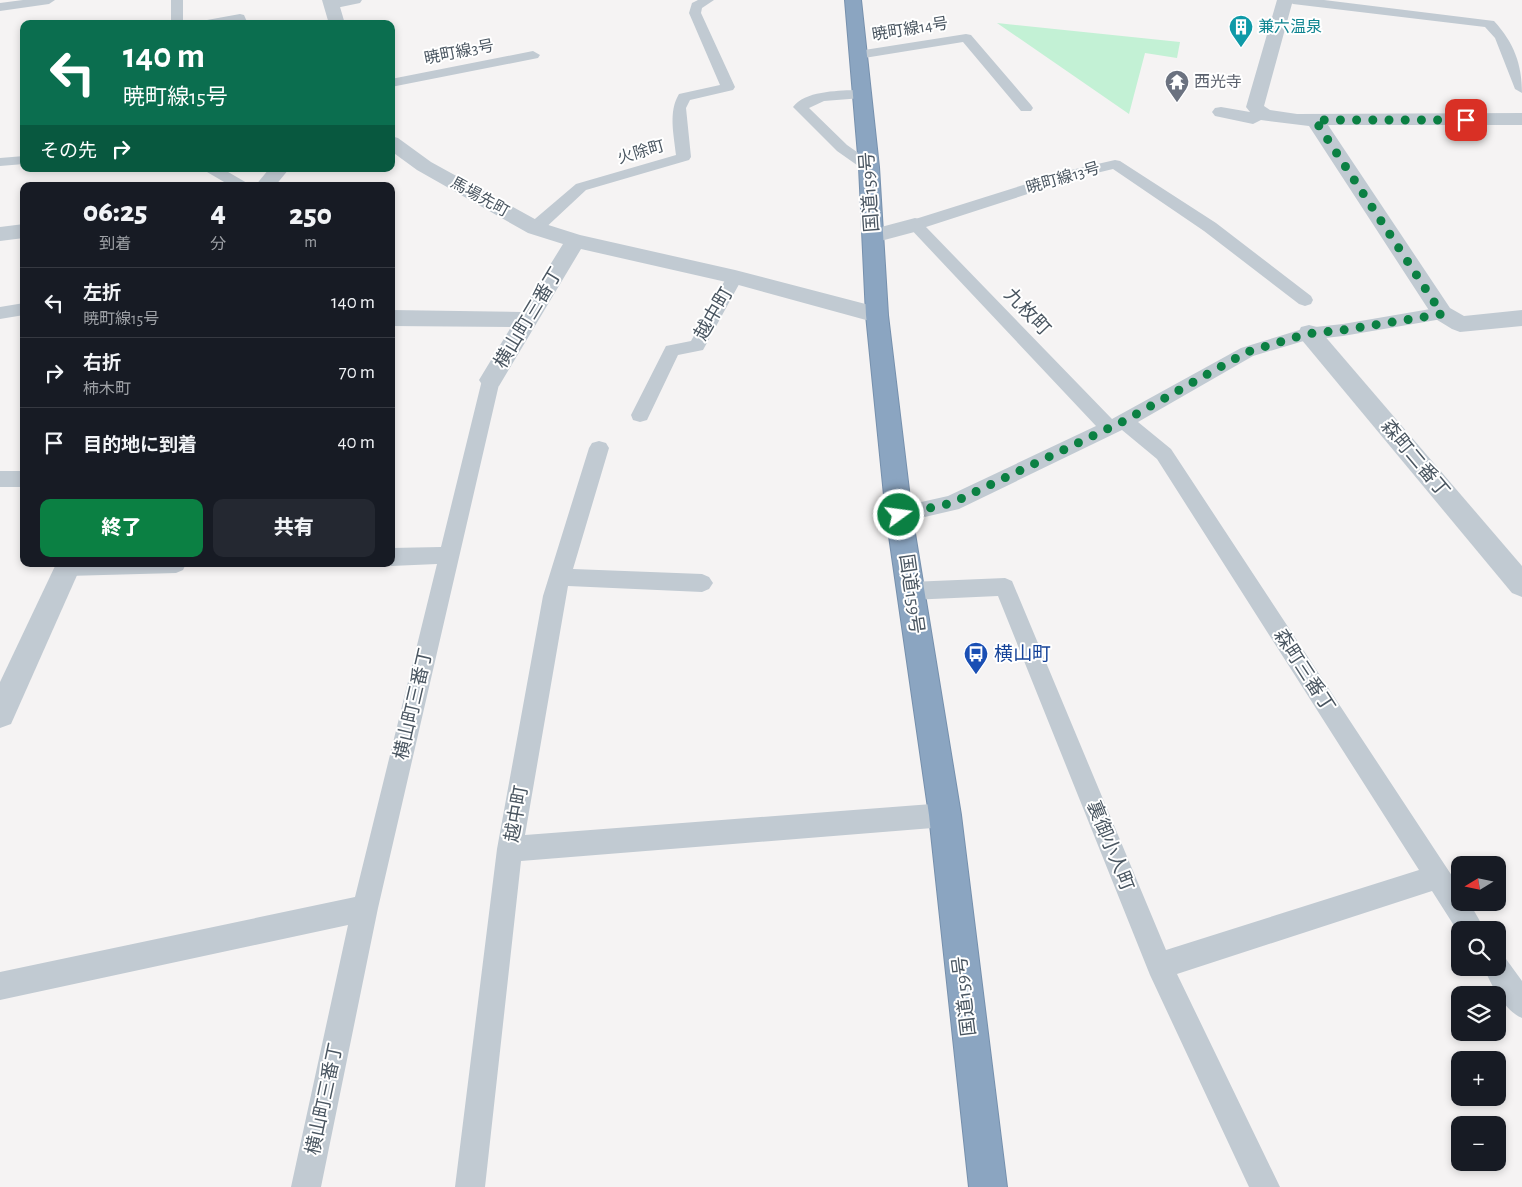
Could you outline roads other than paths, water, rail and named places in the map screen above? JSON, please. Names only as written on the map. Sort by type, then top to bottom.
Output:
[{"type":"highway","name":"国道159号","points":[[853,0],[869,167],[877,315],[899,515],[945,815],[988,1187]]},
{"type":"street","points":[[1284,0],[1255,107],[1264,116],[1297,120],[1522,119]]},
{"type":"street","points":[[330,2],[336,20]]},
{"type":"street","points":[[1221,112],[1253,118]]},
{"type":"street","points":[[1315,120],[1442,314],[1460,324],[1522,318]]},
{"type":"street","name":"馬場先町","points":[[395,145],[424,166],[535,228],[576,241],[734,277],[877,315]]},
{"type":"street","points":[[268,182],[277,172]]},
{"type":"street","name":"暁町線13号","points":[[873,236],[915,225]]},
{"type":"street","points":[[0,234],[20,232]]},
{"type":"street","name":"横山町三番丁","points":[[491,380],[576,241]]},
{"type":"street","points":[[395,318],[528,320]]},
{"type":"street","name":"森町二番丁","points":[[1309,333],[1522,585]]},
{"type":"street","points":[[0,714],[68,567]]},
{"type":"lane","points":[[0,7],[50,0]]},
{"type":"lane","points":[[177,0],[177,20]]},
{"type":"lane","points":[[330,2],[356,0]]},
{"type":"lane","name":"火除町","points":[[535,228],[581,187],[684,157],[678,108],[684,97],[728,87],[695,13],[696,6],[708,0]]},
{"type":"lane","points":[[1293,0],[1490,24],[1501,37],[1522,88]]},
{"type":"lane","points":[[1428,0],[1432,17]]},
{"type":"lane","points":[[229,20],[240,18],[241,20]]},
{"type":"lane","name":"暁町線14号","points":[[858,55],[966,38],[1026,108]]},
{"type":"lane","name":"暁町線3号","points":[[395,82],[533,55]]},
{"type":"lane","points":[[862,94],[838,94],[806,102],[800,107],[842,148],[869,167]]},
{"type":"lane","points":[[0,162],[20,160]]},
{"type":"lane","name":"暁町線13号","points":[[915,225],[1076,173],[1114,164],[1210,227],[1305,300]]},
{"type":"lane","points":[[217,172],[235,182]]},
{"type":"lane","name":"九枚町","points":[[915,225],[1117,424]]},
{"type":"lane","name":"越中町","points":[[640,414],[672,350],[697,346],[734,277]]},
{"type":"lane","points":[[0,313],[20,310]]},
{"type":"lane","points":[[899,515],[952,503],[1117,424],[1247,352],[1309,333],[1343,330],[1442,314]]},
{"type":"lane","name":"横山町三番丁","points":[[306,1187],[365,908],[491,380]]},
{"type":"lane","name":"森町三番丁","points":[[1117,424],[1164,454],[1466,921]]},
{"type":"lane","name":"越中町","points":[[470,1187],[510,850],[554,596],[599,448]]},
{"type":"lane","points":[[0,479],[20,479]]},
{"type":"lane","points":[[395,556],[450,554]]},
{"type":"lane","points":[[560,576],[702,583]]},
{"type":"lane","name":"裏御小人町","points":[[910,591],[1005,587],[1159,966],[1265,1187]]},
{"type":"lane","points":[[510,850],[945,815]]},
{"type":"lane","points":[[1159,966],[1436,876]]},
{"type":"lane","points":[[0,986],[365,908]]},
{"type":"lane","points":[[1503,976],[1522,1004]]},
{"type":"place","name":"兼六温泉","points":[[1241,48]]},
{"type":"place","name":"西光寺","points":[[1177,103]]},
{"type":"place","name":"横山町","points":[[976,675]]}]
